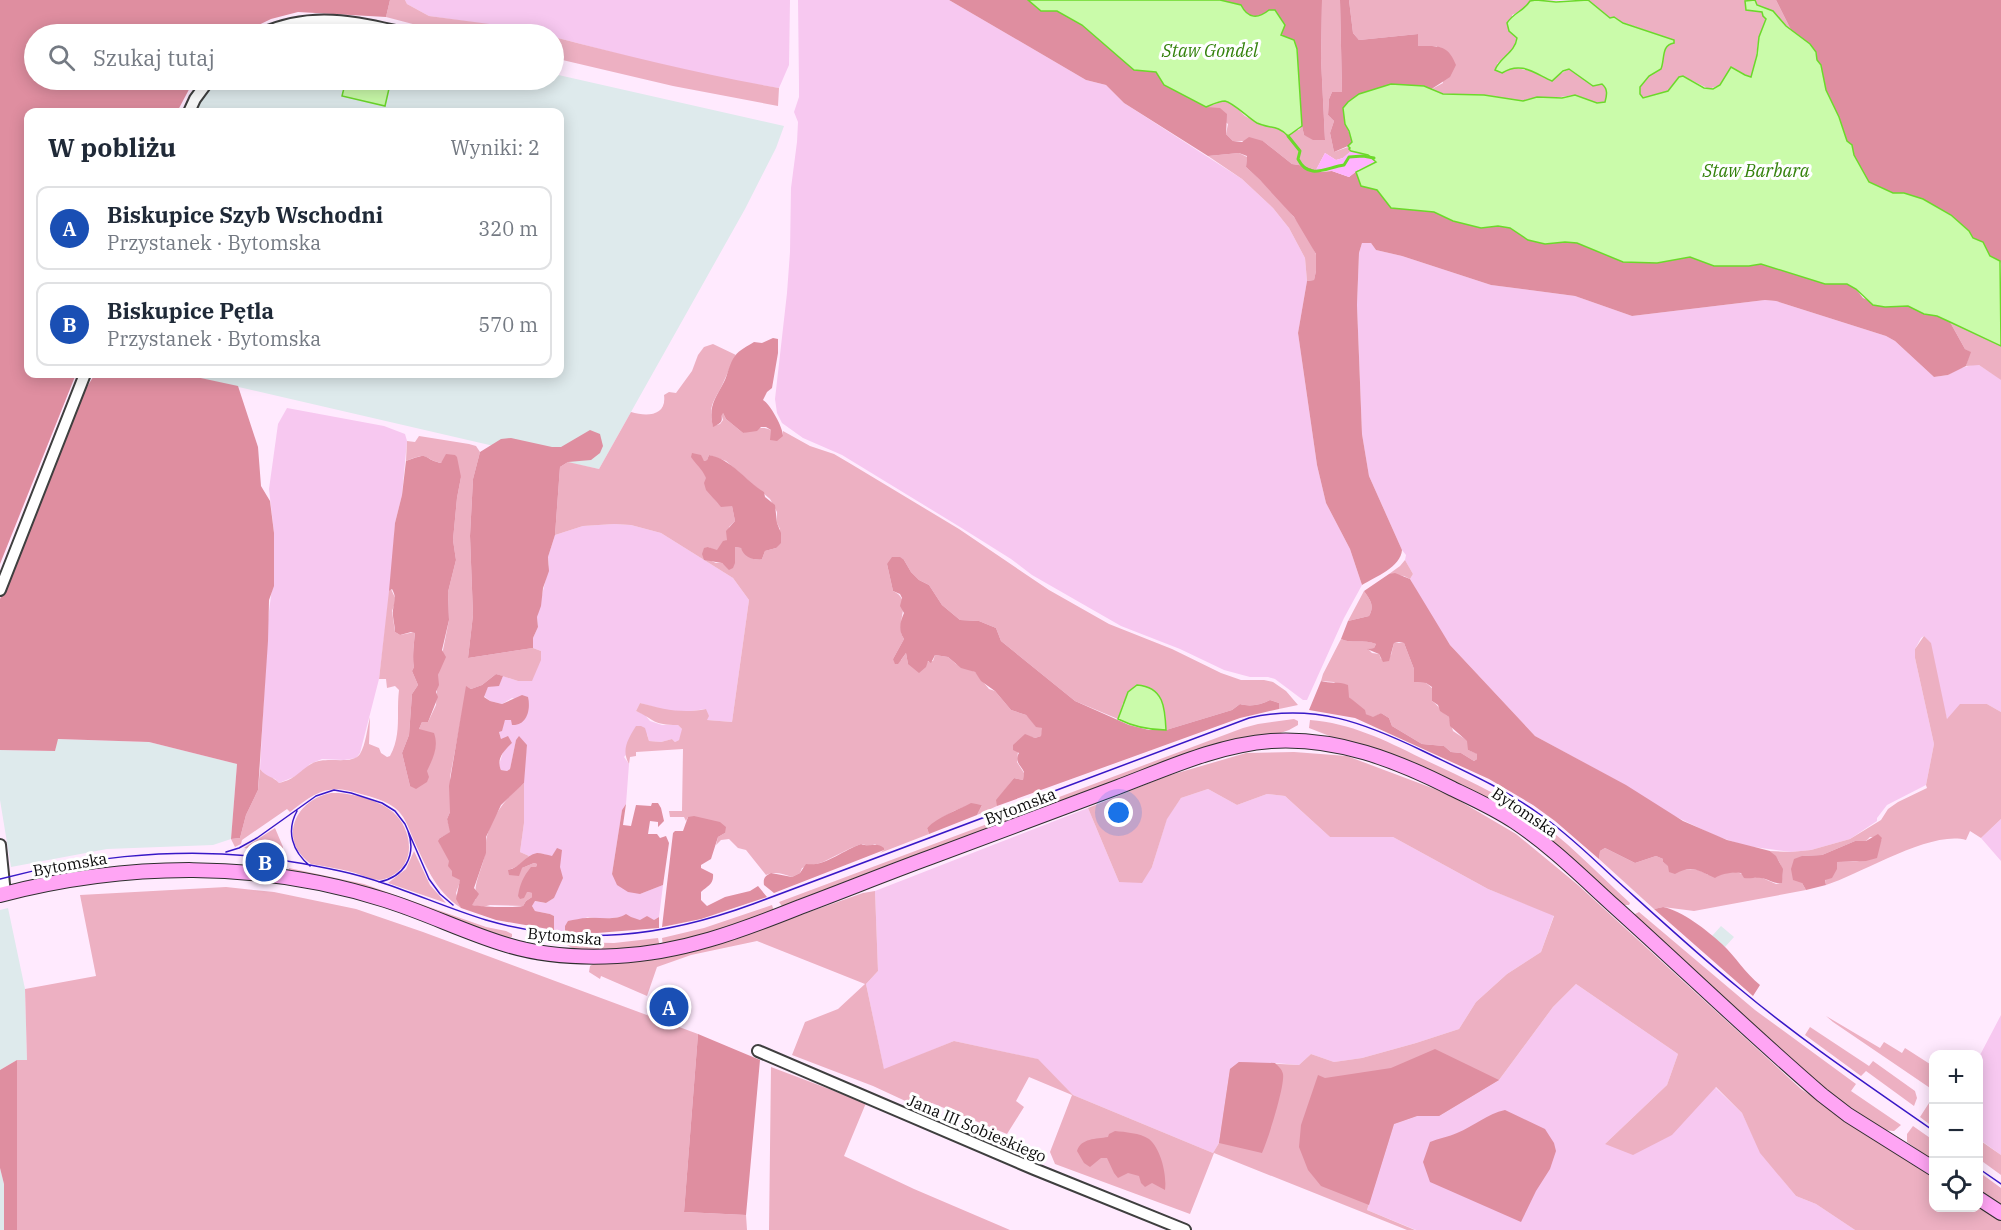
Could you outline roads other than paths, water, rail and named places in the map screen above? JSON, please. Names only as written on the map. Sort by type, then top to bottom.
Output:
[{"type":"street","points":[[288,24],[308,20],[357,24]]},
{"type":"street","points":[[191,108],[202,90]]},
{"type":"street","points":[[0,590],[83,378]]},
{"type":"street","name":"Bytomska","points":[[3,895],[68,880],[130,872],[186,870],[248,872],[312,881],[358,892],[410,908],[488,939],[525,950],[571,956],[644,954],[683,947],[732,933],[1212,753],[1273,741],[1332,744],[1372,754],[1414,770],[1515,822],[1550,848],[1822,1095],[1848,1115],[1929,1166]]},
{"type":"street","points":[[0,845],[3,895]]},
{"type":"street","name":"Jana III Sobieskiego","points":[[758,1051],[1034,1169],[1185,1230]]},
{"type":"street","points":[[1983,1201],[2001,1213]]},
{"type":"water","name":"Staw Gondel","points":[[1028,0],[1220,0],[1241,5],[1247,13],[1254,16],[1275,10],[1285,25],[1281,35],[1294,40],[1297,49],[1302,126],[1288,136],[1277,128],[1257,123],[1225,101],[1206,107],[1164,85],[1156,72],[1134,70],[1082,25],[1057,11],[1041,11]]},
{"type":"water","name":"Staw Barbara","points":[[1588,0],[1610,18],[1614,17],[1623,23],[1674,40],[1674,43],[1665,49],[1661,69],[1649,76],[1640,87],[1640,94],[1643,98],[1668,91],[1679,77],[1683,76],[1704,88],[1713,89],[1720,85],[1731,67],[1751,77],[1759,37],[1766,19],[1762,12],[1746,10],[1745,1],[1755,0],[1757,5],[1773,11],[1786,26],[1810,44],[1816,52],[1826,90],[1847,141],[1852,145],[1854,155],[1869,182],[1893,193],[1904,193],[1923,199],[1951,215],[1969,231],[1973,238],[1983,242],[1990,256],[2000,261],[2001,346],[1937,316],[1924,314],[1908,306],[1873,305],[1847,284],[1825,284],[1761,264],[1714,266],[1690,257],[1657,263],[1623,262],[1577,243],[1545,244],[1528,240],[1510,228],[1498,226],[1481,228],[1453,221],[1434,212],[1391,208],[1377,190],[1361,186],[1356,172],[1376,162],[1368,155],[1349,149],[1348,146],[1352,142],[1345,124],[1343,108],[1359,94],[1391,84],[1424,86],[1443,94],[1484,95],[1523,101],[1537,97],[1562,98],[1575,95],[1597,103],[1605,102],[1606,92],[1602,84],[1593,86],[1569,69],[1563,71],[1552,81],[1521,68],[1502,73],[1495,70],[1516,43],[1517,38],[1509,31],[1507,23],[1530,1],[1556,2]]},
{"type":"water","points":[[344,90],[389,90],[385,106],[342,96]]},
{"type":"water","points":[[1137,685],[1158,694],[1164,707],[1166,730],[1141,728],[1118,719],[1128,692]]},
{"type":"waterway","points":[[1288,136],[1300,151],[1298,159],[1307,170],[1319,171],[1344,165],[1349,157],[1374,158]]},
{"type":"tram line","points":[[0,879],[61,865],[156,854],[251,856],[296,862],[359,876],[486,920],[520,928],[554,934],[588,936],[653,931],[720,915],[753,904],[1249,718],[1273,714],[1317,714],[1360,724],[1402,741],[1525,804],[1568,836],[1692,948],[1763,1008],[1929,1128]]},
{"type":"tram line","points":[[226,852],[257,838],[316,796],[334,790],[351,793],[382,803],[395,811],[405,824],[429,879],[440,894],[453,905]]},
{"type":"tram line","points":[[297,811],[292,826],[293,840],[299,854],[310,866]]},
{"type":"tram line","points":[[379,882],[395,875],[406,864],[411,849],[408,831]]},
{"type":"tram line","points":[[1983,1171],[2001,1184]]},
{"type":"place","name":"Biskupice Pętla","points":[[265,862]]},
{"type":"place","name":"Biskupice Szyb Wschodni","points":[[669,1007]]}]
